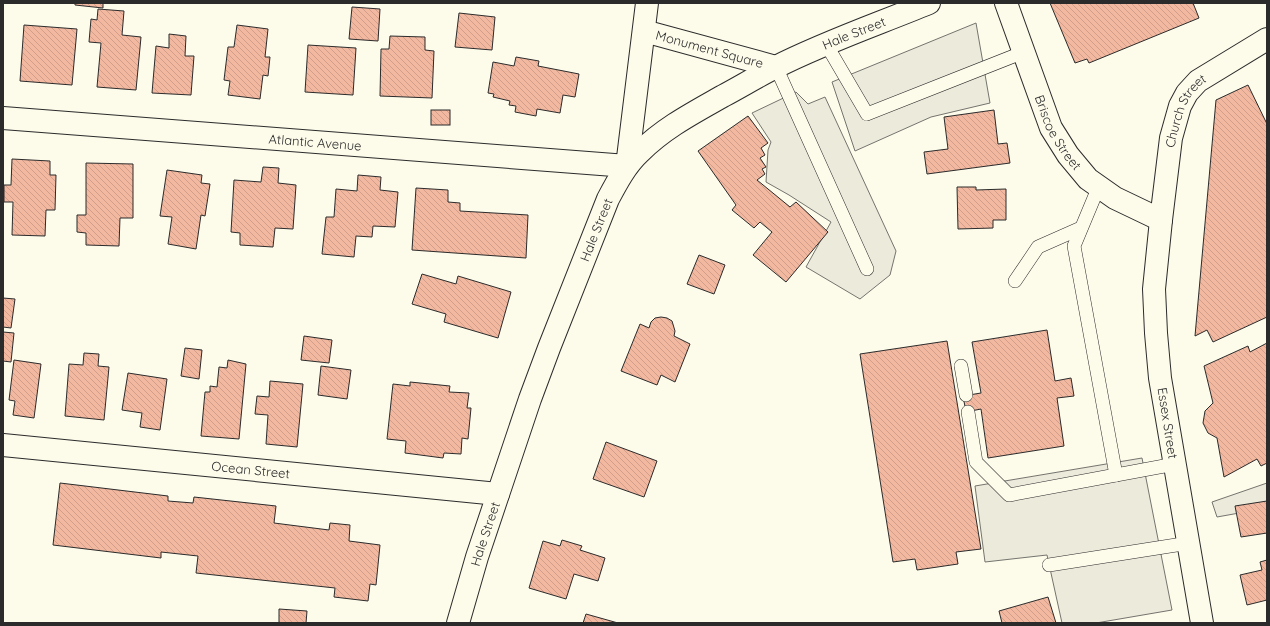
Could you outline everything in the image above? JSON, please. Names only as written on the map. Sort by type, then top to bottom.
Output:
[{"type":"street","name":"Monument Square","points":[[627,166],[647,3]]},
{"type":"street","name":"Hale Street","points":[[458,623],[477,557],[530,399],[608,199],[616,182],[627,166],[639,152],[683,118],[776,67],[826,44],[929,3]]},
{"type":"street","name":"Briscoe Street","points":[[1006,3],[1051,128],[1068,155],[1088,179],[1115,198],[1161,220]]},
{"type":"street","name":"Monument Square","points":[[644,31],[776,67]]},
{"type":"street","name":"Church Street","points":[[1161,220],[1171,138],[1180,106],[1187,93],[1198,81],[1267,39]]},
{"type":"street","name":"Atlantic Avenue","points":[[3,118],[627,166]]},
{"type":"street","name":"Essex Street","points":[[1161,220],[1154,289],[1160,378],[1189,543],[1199,623]]},
{"type":"street","name":"Ocean Street","points":[[3,445],[498,494]]},
{"type":"lane","points":[[826,44],[867,114],[1024,52]]},
{"type":"lane","points":[[776,67],[867,269]]},
{"type":"lane","points":[[1098,186],[1074,246],[1116,475]]},
{"type":"lane","points":[[1015,281],[1038,247],[1081,228]]},
{"type":"lane","points":[[961,366],[966,395]]},
{"type":"lane","points":[[968,412],[976,462],[1009,495],[1175,464]]},
{"type":"lane","points":[[1050,565],[1189,543]]},
{"type":"shaded area","points":[[976,23],[990,103],[931,117],[855,151],[832,82]]},
{"type":"shaded area","points":[[796,92],[808,104],[825,97],[896,251],[890,275],[860,299],[806,267],[831,222],[766,182],[768,150],[771,142],[752,113]]},
{"type":"shaded area","points":[[1142,458],[1172,610],[1096,623],[1062,623],[1047,555],[985,562],[975,486]]},
{"type":"shaded area","points":[[1267,483],[1267,508],[1217,517],[1212,502]]},
{"type":"building","points":[[75,3],[103,3],[103,8],[75,5]]},
{"type":"building","points":[[1050,3],[1193,3],[1199,18],[1089,63],[1087,59],[1075,63]]},
{"type":"building","points":[[352,7],[380,9],[378,41],[349,39]]},
{"type":"building","points":[[98,9],[124,11],[122,35],[141,37],[136,90],[97,87],[101,43],[89,42],[91,19],[97,20]]},
{"type":"building","points":[[459,13],[495,17],[492,50],[455,47]]},
{"type":"building","points":[[24,25],[77,29],[72,85],[20,81]]},
{"type":"building","points":[[237,25],[268,29],[265,57],[270,57],[268,76],[263,75],[260,99],[228,95],[230,81],[224,80],[228,47],[234,47]]},
{"type":"building","points":[[169,34],[186,36],[185,56],[194,56],[191,95],[152,93],[156,46],[169,48]]},
{"type":"building","points":[[390,36],[425,37],[425,50],[434,51],[432,98],[380,96],[381,49],[389,49]]},
{"type":"building","points":[[308,45],[356,48],[353,95],[305,92]]},
{"type":"building","points":[[516,57],[539,61],[538,66],[579,74],[575,97],[563,95],[560,113],[537,109],[536,116],[515,112],[516,106],[509,105],[510,101],[493,97],[494,94],[488,93],[493,62],[514,66]]},
{"type":"building","points":[[1248,85],[1267,124],[1267,317],[1213,342],[1207,330],[1195,336],[1216,100]]},
{"type":"building","points":[[431,110],[450,110],[450,125],[431,125]]},
{"type":"building","points":[[994,110],[998,144],[1007,143],[1010,163],[927,174],[924,152],[948,149],[944,117]]},
{"type":"building","points":[[748,116],[768,143],[761,148],[765,155],[760,158],[766,167],[762,169],[765,174],[757,180],[790,207],[796,202],[828,232],[786,282],[753,255],[772,232],[760,222],[754,228],[732,210],[736,205],[698,151]]},
{"type":"building","points":[[12,159],[50,161],[50,175],[56,175],[55,210],[46,210],[45,236],[12,235],[13,202],[4,202],[4,185],[11,185]]},
{"type":"building","points":[[86,163],[133,164],[133,218],[120,218],[119,246],[86,245],[86,233],[77,232],[77,215],[86,215]]},
{"type":"building","points":[[263,167],[279,168],[278,183],[296,185],[293,229],[275,228],[273,247],[240,245],[240,233],[231,232],[234,180],[261,182]]},
{"type":"building","points":[[167,170],[202,175],[201,183],[210,184],[205,216],[201,215],[196,249],[168,244],[172,217],[160,216]]},
{"type":"building","points":[[358,175],[381,177],[380,190],[398,192],[395,227],[373,226],[372,237],[356,236],[354,257],[322,254],[326,217],[334,217],[336,189],[357,191]]},
{"type":"building","points":[[957,187],[976,187],[976,190],[1006,189],[1006,220],[993,220],[993,228],[958,229]]},
{"type":"building","points":[[416,188],[448,190],[448,202],[460,203],[460,211],[528,215],[526,258],[412,250]]},
{"type":"building","points":[[699,255],[725,265],[714,294],[687,284]]},
{"type":"building","points":[[422,274],[456,284],[458,276],[511,292],[498,338],[444,322],[446,314],[412,304]]},
{"type":"building","points":[[3,298],[15,299],[11,328],[3,327]]},
{"type":"building","points":[[661,317],[672,321],[675,331],[674,336],[690,344],[675,382],[661,375],[657,385],[621,371],[640,324],[649,328],[651,322],[655,318]]},
{"type":"building","points":[[1047,330],[1055,381],[1071,378],[1074,396],[1057,398],[1064,446],[988,458],[981,409],[966,412],[963,396],[981,393],[972,342]]},
{"type":"building","points":[[3,332],[14,333],[11,362],[3,361]]},
{"type":"building","points":[[304,336],[332,340],[329,363],[301,360]]},
{"type":"building","points":[[947,341],[981,549],[956,552],[958,564],[917,570],[915,559],[893,562],[860,354]]},
{"type":"building","points":[[1267,343],[1267,463],[1261,466],[1257,459],[1224,477],[1217,438],[1208,433],[1203,423],[1205,411],[1213,403],[1204,366],[1248,346],[1250,352]]},
{"type":"building","points":[[185,348],[202,350],[199,379],[181,376]]},
{"type":"building","points":[[84,353],[99,354],[98,366],[109,367],[104,420],[65,416],[69,364],[83,365]]},
{"type":"building","points":[[14,360],[41,364],[34,418],[13,415],[15,401],[9,400]]},
{"type":"building","points":[[228,360],[246,364],[239,439],[201,436],[205,392],[210,392],[210,386],[217,387],[219,367],[227,368]]},
{"type":"building","points":[[321,366],[351,370],[347,399],[318,395]]},
{"type":"building","points":[[128,373],[167,379],[160,430],[140,427],[142,413],[122,410]]},
{"type":"building","points":[[270,381],[303,384],[297,447],[266,444],[268,415],[255,414],[257,396],[269,397]]},
{"type":"building","points":[[410,382],[450,386],[449,392],[469,393],[467,408],[471,408],[468,439],[462,438],[461,454],[444,453],[443,458],[405,453],[406,441],[387,439],[393,384],[410,386]]},
{"type":"building","points":[[606,442],[657,461],[644,497],[593,479]]},
{"type":"building","points":[[60,483],[168,496],[168,501],[193,503],[194,497],[276,506],[274,523],[329,530],[330,523],[350,525],[349,541],[380,545],[376,585],[370,584],[368,601],[334,597],[335,588],[196,573],[198,556],[161,552],[161,558],[53,545]]},
{"type":"building","points":[[1267,501],[1267,533],[1241,537],[1235,506]]},
{"type":"building","points":[[562,540],[582,546],[580,550],[605,558],[598,581],[574,574],[566,599],[529,588],[543,541],[560,546]]},
{"type":"building","points":[[1267,560],[1267,600],[1247,605],[1240,575],[1262,570],[1260,562]]},
{"type":"building","points":[[1048,597],[1056,623],[1002,623],[999,611]]},
{"type":"building","points":[[279,609],[307,611],[306,623],[279,623]]},
{"type":"building","points":[[586,614],[618,623],[583,623]]}]
